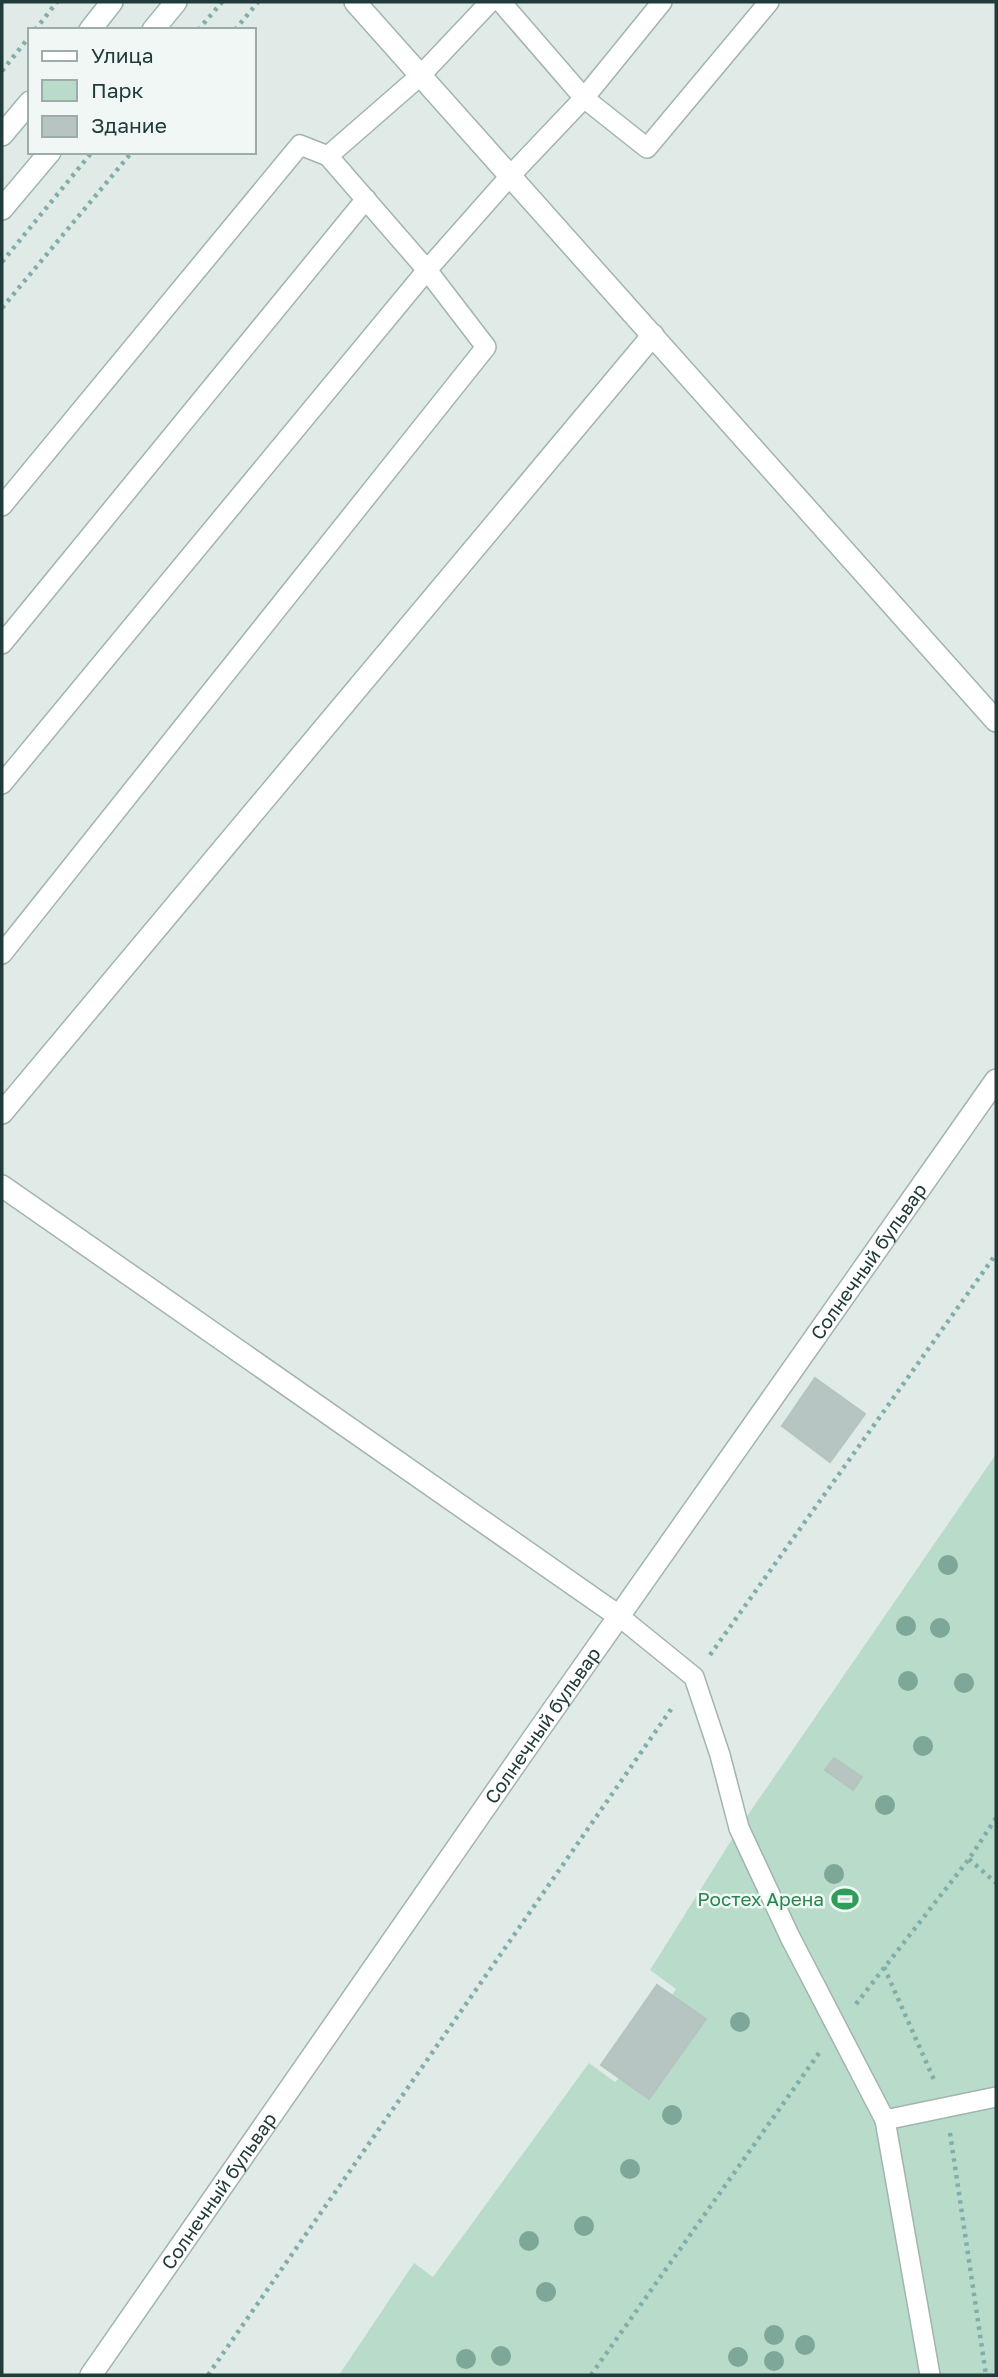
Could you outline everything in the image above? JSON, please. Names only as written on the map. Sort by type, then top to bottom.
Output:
[{"type":"street","points":[[92,28],[112,2]]},
{"type":"street","points":[[155,28],[176,2]]},
{"type":"street","points":[[355,2],[996,721]]},
{"type":"street","points":[[2,135],[28,104]]},
{"type":"street","points":[[2,209],[48,154]]},
{"type":"street","points":[[2,1113],[653,335]]},
{"type":"street","name":"Солнечный бульвар","points":[[91,2375],[996,1080]]},
{"type":"street","points":[[2,1186],[620,1617]]},
{"type":"lane","points":[[328,156],[421,75],[490,2]]},
{"type":"lane","points":[[501,2],[584,98],[647,148],[769,2]]},
{"type":"lane","points":[[2,784],[427,270],[584,98],[663,2]]},
{"type":"lane","points":[[2,506],[300,145],[328,156],[427,270],[486,347],[2,954]]},
{"type":"lane","points":[[2,644],[366,199]]},
{"type":"lane","points":[[620,1617],[694,1677],[720,1755],[739,1828],[885,2120],[930,2375]]},
{"type":"lane","points":[[885,2120],[996,2098]]},
{"type":"path","points":[[36,28],[57,2]]},
{"type":"path","points":[[200,28],[222,2]]},
{"type":"path","points":[[237,28],[258,2]]},
{"type":"path","points":[[2,71],[28,38]]},
{"type":"path","points":[[2,262],[90,154]]},
{"type":"path","points":[[2,307],[130,154]]},
{"type":"path","points":[[208,2375],[694,1677],[996,1254]]},
{"type":"path","points":[[591,2375],[837,2028],[969,1859],[996,1818]]},
{"type":"path","points":[[969,1859],[996,1883]]},
{"type":"path","points":[[884,1967],[946,2108],[986,2375]]},
{"type":"green space","name":"Ростех Арена","points":[[996,1454],[996,2375],[339,2375],[414,2263],[433,2277],[589,2063],[615,2082],[619,2078],[676,1989],[650,1970],[739,1828]]},
{"type":"building","points":[[815,1378],[865,1414],[830,1462],[782,1426]]},
{"type":"building","points":[[834,1758],[862,1777],[853,1790],[825,1770]]},
{"type":"building","points":[[657,1985],[706,2019],[649,2099],[601,2065]]},
{"type":"place","name":"Ростех Арена","points":[[845,1899]]}]
